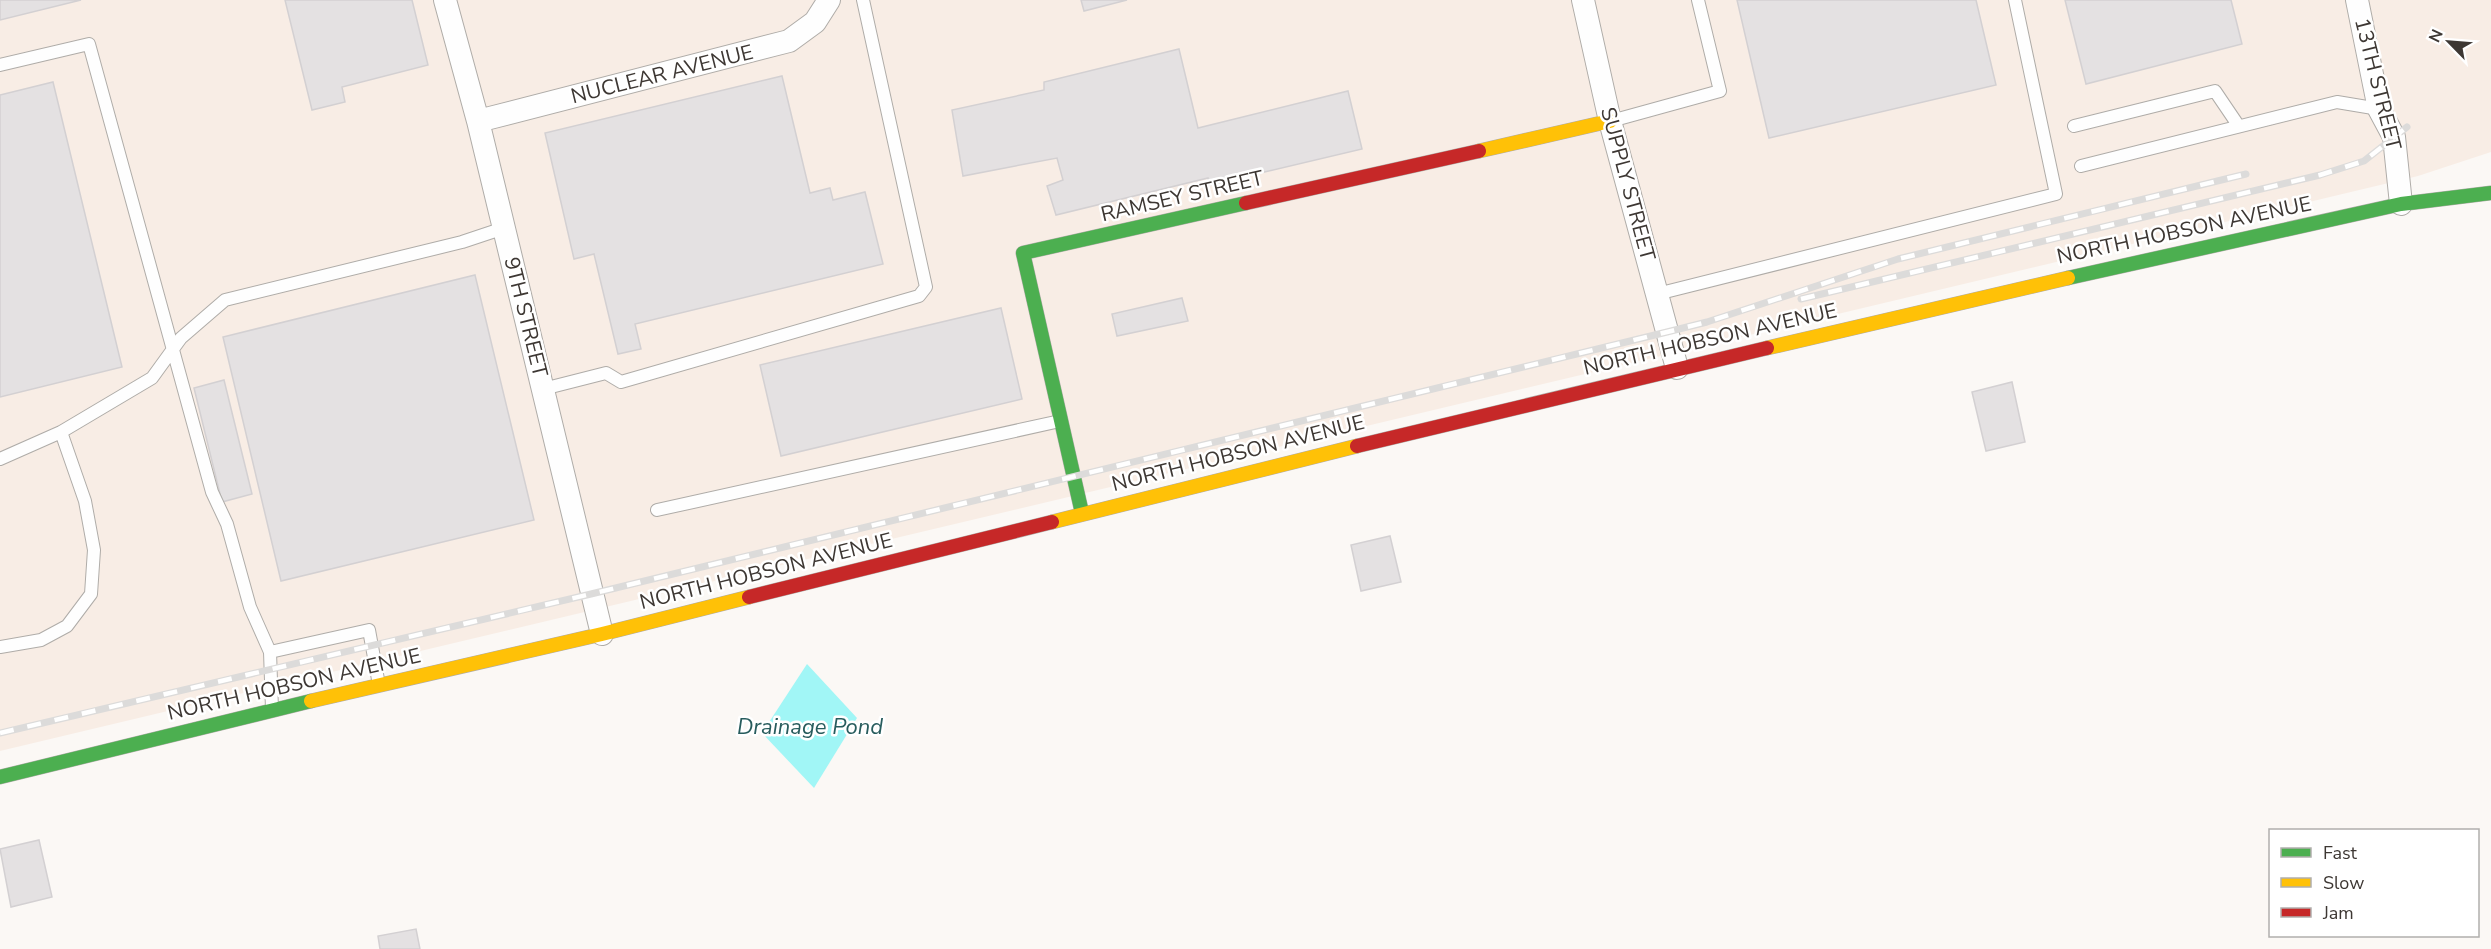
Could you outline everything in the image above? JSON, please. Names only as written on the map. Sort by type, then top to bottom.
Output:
[{"type":"street","name":"9TH STREET","points":[[445,0],[478,121],[602,634]]},
{"type":"street","name":"NUCLEAR AVENUE","points":[[478,121],[789,41],[815,22],[829,0]]},
{"type":"street","name":"SUPPLY STREET","points":[[1583,0],[1610,122],[1677,368]]},
{"type":"street","name":"13TH STREET","points":[[2357,0],[2379,109],[2394,137],[2401,204]]},
{"type":"street","name":"RAMSEY STREET","points":[[1082,513],[1023,253],[1610,122]]},
{"type":"street","name":"NORTH HOBSON AVENUE","points":[[0,777],[272,710],[602,634],[1082,513],[1945,305],[2401,204],[2491,194]]},
{"type":"lane","points":[[543,389],[606,373],[621,382],[919,296],[926,287],[863,0]]},
{"type":"lane","points":[[1610,122],[1720,91],[1698,0]]},
{"type":"lane","points":[[1657,294],[2056,194],[2015,0]]},
{"type":"lane","points":[[0,65],[89,44],[212,492],[227,524],[250,607],[270,652],[272,710]]},
{"type":"lane","points":[[2074,126],[2215,91],[2238,125]]},
{"type":"lane","points":[[2081,166],[2337,102],[2379,109]]},
{"type":"lane","points":[[0,459],[61,432],[152,378],[171,349],[225,300],[462,242],[504,228]]},
{"type":"lane","points":[[657,510],[1061,420]]},
{"type":"lane","points":[[0,647],[41,640],[67,626],[91,594],[94,550],[87,511],[61,432]]},
{"type":"lane","points":[[270,652],[369,630],[379,685]]},
{"type":"shaded area","points":[[0,0],[2491,0],[2491,152],[2418,176],[0,751]]},
{"type":"water","name":"Drainage Pond","points":[[807,664],[857,718],[814,788],[762,733]]},
{"type":"building","points":[[0,0],[81,0],[0,20]]},
{"type":"building","points":[[285,0],[412,0],[428,65],[342,87],[345,102],[312,110]]},
{"type":"building","points":[[1081,0],[1127,0],[1084,11]]},
{"type":"building","points":[[1737,0],[1976,0],[1996,85],[1769,138]]},
{"type":"building","points":[[2065,0],[2231,0],[2242,44],[2086,84]]},
{"type":"building","points":[[1179,49],[1198,128],[1348,91],[1362,149],[1209,185],[1208,178],[1056,215],[1047,186],[1063,180],[1057,158],[963,176],[952,110],[1044,90],[1044,82]]},
{"type":"building","points":[[782,76],[810,193],[830,188],[833,200],[865,192],[883,264],[635,324],[641,349],[618,354],[594,254],[574,259],[545,133]]},
{"type":"building","points":[[53,82],[122,367],[0,397],[0,95]]},
{"type":"building","points":[[475,275],[534,520],[281,581],[223,337]]},
{"type":"building","points":[[1182,298],[1188,321],[1117,336],[1112,314]]},
{"type":"building","points":[[1001,308],[1022,399],[781,456],[760,365]]},
{"type":"building","points":[[224,380],[252,494],[222,502],[194,388]]},
{"type":"building","points":[[2012,382],[2025,442],[1986,451],[1972,392]]},
{"type":"building","points":[[1390,536],[1401,582],[1361,591],[1351,545]]},
{"type":"building","points":[[39,840],[52,897],[11,907],[0,849]]},
{"type":"building","points":[[416,929],[420,949],[380,949],[378,936]]},
{"type":"railway","points":[[1801,299],[2320,175],[2364,161],[2407,127]]},
{"type":"railway","points":[[0,733],[591,594],[1667,332],[1707,322],[1898,259],[2246,174]]},
{"type":"traffic: fast","points":[[2068,278],[2401,204],[2491,193]]},
{"type":"traffic: fast","points":[[1082,513],[1023,253],[1246,203]]},
{"type":"traffic: fast","points":[[0,777],[311,701]]},
{"type":"traffic: slow","points":[[1479,151],[1610,121]]},
{"type":"traffic: slow","points":[[1767,348],[2068,278]]},
{"type":"traffic: slow","points":[[1052,522],[1357,446]]},
{"type":"traffic: slow","points":[[311,701],[602,634],[749,597]]},
{"type":"traffic: jam","points":[[1246,203],[1479,151]]},
{"type":"traffic: jam","points":[[1357,446],[1767,348]]},
{"type":"traffic: jam","points":[[749,597],[1052,522]]}]
